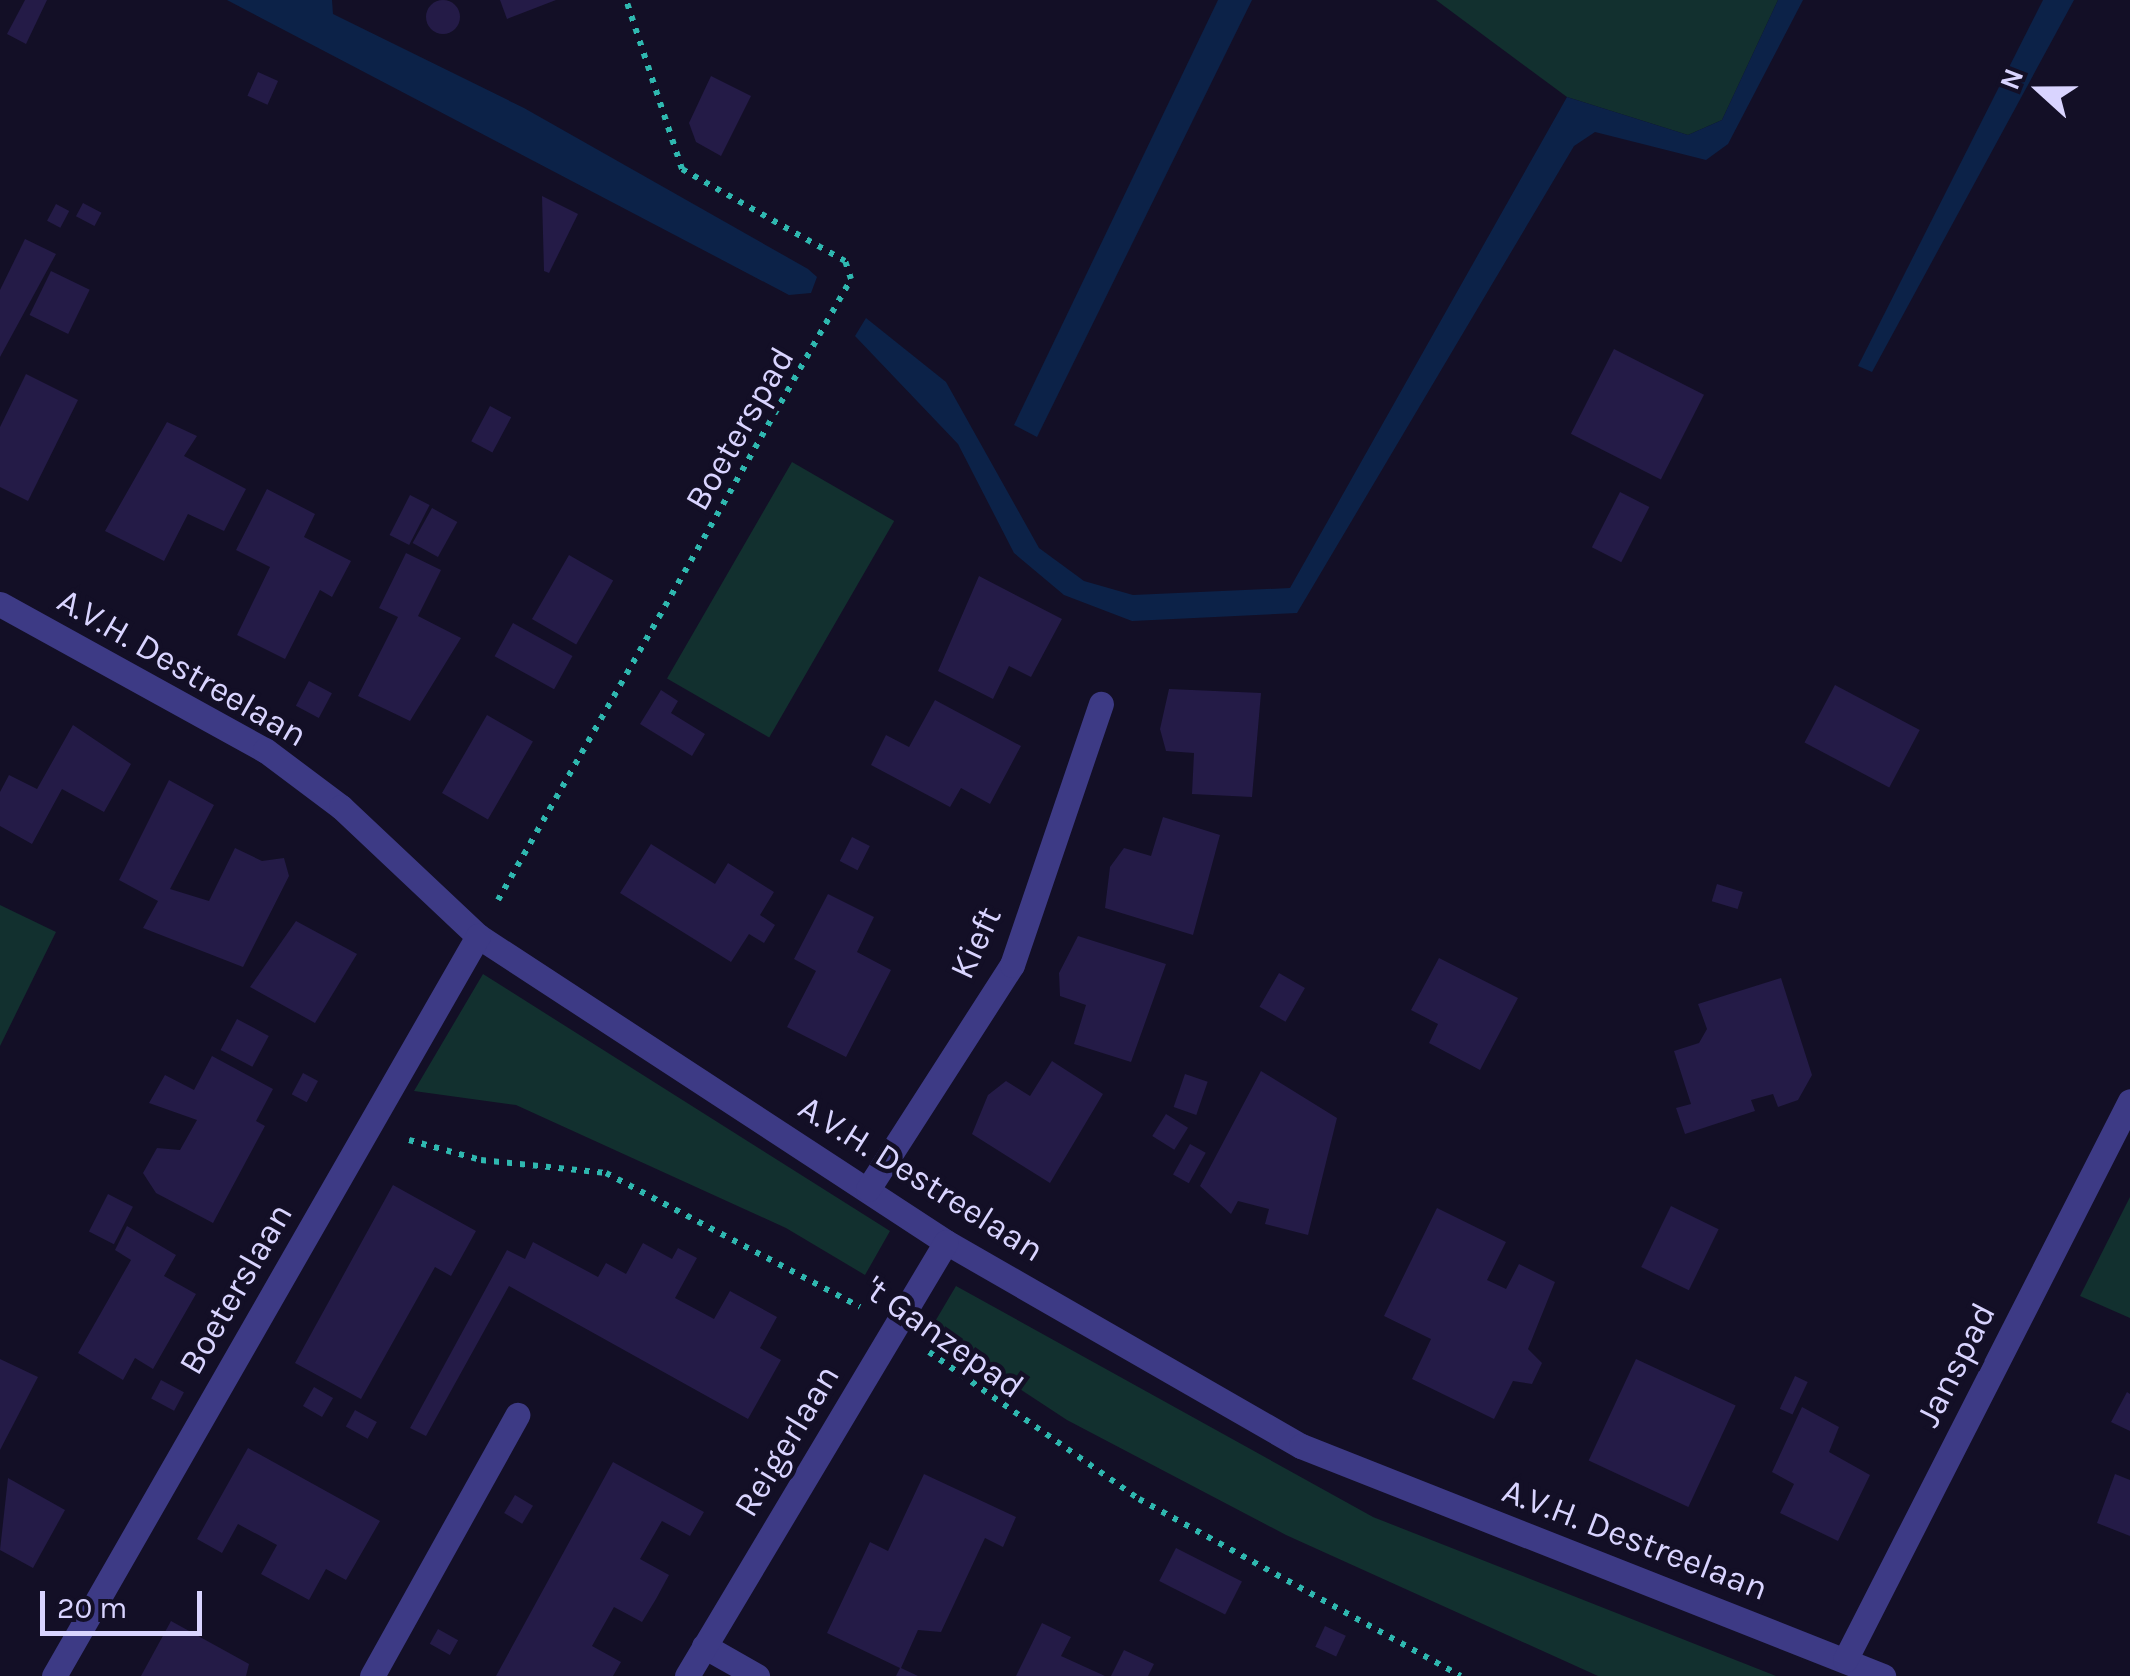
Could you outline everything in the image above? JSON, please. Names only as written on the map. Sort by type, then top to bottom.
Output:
[{"type":"street","name":"A.V.H. Destreelaan","points":[[0,604],[264,750],[341,807],[478,936],[946,1242],[1301,1446],[1882,1676]]},
{"type":"street","name":"Kieft","points":[[868,1189],[1012,965],[1101,704]]},
{"type":"street","name":"Boeterslaan","points":[[54,1676],[478,936]]},
{"type":"street","name":"Janspad","points":[[1844,1660],[2130,1102]]},
{"type":"street","name":"Reigerlaan","points":[[687,1676],[946,1242]]},
{"type":"street","points":[[372,1676],[517,1415]]},
{"type":"street","points":[[704,1646],[757,1676]]},
{"type":"path","name":"Boeterspad","points":[[478,936],[851,280],[845,261],[682,169],[626,0]]},
{"type":"path","name":"'t Ganzepad","points":[[363,1138],[606,1173],[897,1327],[1139,1499],[1462,1676]]},
{"type":"green space","points":[[1436,0],[1778,0],[1722,120],[1688,135],[1567,97]]},
{"type":"green space","points":[[792,462],[894,521],[769,738],[667,679]]},
{"type":"green space","points":[[0,905],[56,932],[0,1046]]},
{"type":"green space","points":[[483,974],[890,1231],[865,1275],[786,1228],[516,1105],[414,1091]]},
{"type":"green space","points":[[2130,1197],[2130,1318],[2080,1296]]},
{"type":"green space","points":[[956,1286],[1373,1517],[1776,1676],[1598,1676],[1286,1535],[1067,1420],[930,1330]]},
{"type":"water","points":[[227,0],[332,0],[333,14],[524,108],[808,269],[817,277],[811,293],[789,295]]},
{"type":"water","points":[[1218,0],[1252,0],[1037,437],[1014,425]]},
{"type":"water","points":[[1778,0],[1803,0],[1728,144],[1706,160],[1595,132],[1574,146],[1297,613],[1132,621],[1064,595],[1014,553],[958,444],[855,336],[866,318],[946,382],[1039,548],[1084,581],[1133,595],[1290,588],[1567,97],[1688,135],[1722,120]]},
{"type":"water","points":[[2043,0],[2074,0],[1872,372],[1858,366]]},
{"type":"building","points":[[25,0],[47,0],[26,44],[7,34]]},
{"type":"building","points":[[443,0],[455,5],[460,17],[455,29],[443,34],[431,29],[426,17],[431,5]]},
{"type":"building","points":[[500,0],[556,0],[507,19]]},
{"type":"building","points":[[258,72],[278,81],[268,105],[247,96]]},
{"type":"building","points":[[711,76],[751,96],[721,156],[696,142],[689,123]]},
{"type":"building","points":[[542,196],[578,214],[549,273],[544,271]]},
{"type":"building","points":[[83,203],[102,213],[94,226],[76,216]]},
{"type":"building","points":[[56,204],[69,211],[60,228],[47,221]]},
{"type":"building","points":[[25,239],[56,254],[0,357],[0,290]]},
{"type":"building","points":[[51,271],[90,290],[68,334],[30,315]]},
{"type":"building","points":[[1614,349],[1704,395],[1661,479],[1571,434]]},
{"type":"building","points":[[26,374],[78,400],[28,501],[0,487],[0,427]]},
{"type":"building","points":[[490,406],[511,417],[492,453],[471,441]]},
{"type":"building","points":[[167,422],[197,436],[184,456],[246,489],[224,531],[188,514],[164,561],[105,531]]},
{"type":"building","points":[[267,489],[315,514],[304,537],[351,561],[332,597],[320,590],[285,659],[237,635],[270,567],[236,550]]},
{"type":"building","points":[[1620,492],[1649,507],[1621,562],[1592,547]]},
{"type":"building","points":[[410,495],[430,505],[409,545],[390,535]]},
{"type":"building","points":[[432,508],[457,522],[438,557],[413,543]]},
{"type":"building","points":[[406,553],[441,570],[418,616],[461,638],[410,721],[358,696],[398,617],[379,608]]},
{"type":"building","points":[[569,555],[613,580],[576,645],[532,619]]},
{"type":"building","points":[[979,576],[1062,619],[1031,677],[1009,666],[993,699],[938,671]]},
{"type":"building","points":[[513,623],[572,656],[554,689],[495,656]]},
{"type":"building","points":[[309,681],[332,693],[319,718],[296,706]]},
{"type":"building","points":[[1835,685],[1920,730],[1889,787],[1804,742]]},
{"type":"building","points":[[1169,689],[1261,693],[1252,797],[1192,794],[1194,753],[1166,751],[1160,729]]},
{"type":"building","points":[[661,690],[678,701],[671,713],[705,734],[692,756],[640,724]]},
{"type":"building","points":[[935,700],[1021,746],[990,804],[961,788],[950,807],[871,765],[886,735],[909,747]]},
{"type":"building","points":[[487,715],[533,742],[488,819],[442,793]]},
{"type":"building","points":[[73,725],[131,764],[104,812],[62,789],[32,844],[0,826],[0,792],[9,775],[37,789]]},
{"type":"building","points":[[169,780],[214,805],[170,889],[209,901],[235,848],[262,861],[284,858],[289,876],[243,967],[143,928],[158,901],[119,880]]},
{"type":"building","points":[[1163,817],[1220,835],[1193,935],[1105,908],[1110,867],[1124,848],[1151,856]]},
{"type":"building","points":[[852,837],[870,846],[858,870],[840,861]]},
{"type":"building","points":[[651,844],[715,884],[728,863],[774,892],[760,915],[775,925],[764,943],[749,934],[731,962],[620,893]]},
{"type":"building","points":[[1717,884],[1743,892],[1738,909],[1712,901]]},
{"type":"building","points":[[828,894],[874,917],[857,952],[891,970],[846,1057],[787,1027],[816,971],[794,959]]},
{"type":"building","points":[[296,921],[357,954],[315,1023],[250,987]]},
{"type":"building","points":[[1078,936],[1166,964],[1131,1062],[1074,1044],[1086,1005],[1060,996],[1059,973]]},
{"type":"building","points":[[1439,958],[1518,998],[1480,1070],[1429,1043],[1438,1024],[1411,1010]]},
{"type":"building","points":[[1279,973],[1305,988],[1285,1022],[1260,1007]]},
{"type":"building","points":[[1781,978],[1812,1075],[1798,1100],[1778,1107],[1773,1094],[1751,1100],[1755,1111],[1685,1134],[1676,1108],[1691,1104],[1674,1051],[1699,1043],[1707,1029],[1698,1004]]},
{"type":"building","points":[[237,1019],[269,1036],[252,1067],[221,1050]]},
{"type":"building","points":[[212,1056],[273,1089],[256,1121],[265,1126],[213,1223],[156,1193],[143,1173],[157,1148],[180,1150],[197,1120],[149,1103],[165,1075],[194,1090]]},
{"type":"building","points":[[1052,1061],[1103,1094],[1050,1183],[972,1134],[988,1095],[1006,1081],[1030,1096]]},
{"type":"building","points":[[1261,1071],[1337,1118],[1308,1235],[1265,1224],[1269,1209],[1238,1201],[1231,1214],[1200,1186]]},
{"type":"building","points":[[303,1073],[318,1081],[307,1102],[292,1094]]},
{"type":"building","points":[[1185,1074],[1208,1082],[1196,1115],[1174,1107]]},
{"type":"building","points":[[1166,1114],[1188,1128],[1174,1150],[1152,1136]]},
{"type":"building","points":[[1190,1144],[1206,1153],[1189,1183],[1173,1175]]},
{"type":"building","points":[[393,1185],[476,1231],[451,1276],[435,1267],[361,1399],[295,1363]]},
{"type":"building","points":[[108,1194],[133,1207],[114,1244],[89,1231]]},
{"type":"building","points":[[1671,1206],[1719,1229],[1689,1290],[1641,1267]]},
{"type":"building","points":[[1437,1208],[1506,1242],[1487,1280],[1506,1289],[1519,1264],[1555,1282],[1528,1349],[1542,1363],[1532,1384],[1513,1381],[1494,1419],[1412,1379],[1431,1339],[1384,1316]]},
{"type":"building","points":[[127,1226],[176,1255],[164,1276],[196,1294],[153,1369],[135,1358],[123,1380],[78,1353],[131,1260],[115,1250]]},
{"type":"building","points":[[533,1242],[598,1277],[606,1263],[626,1274],[643,1243],[672,1259],[678,1248],[697,1258],[675,1298],[714,1319],[730,1291],[777,1317],[760,1348],[781,1360],[748,1419],[509,1286],[426,1436],[410,1428],[507,1250],[525,1259]]},
{"type":"building","points":[[0,1359],[38,1377],[0,1450]]},
{"type":"building","points":[[1636,1359],[1736,1405],[1688,1507],[1589,1461]]},
{"type":"building","points":[[1795,1376],[1808,1382],[1792,1415],[1780,1409]]},
{"type":"building","points":[[161,1380],[184,1392],[174,1411],[151,1399]]},
{"type":"building","points":[[314,1387],[333,1398],[322,1417],[303,1406]]},
{"type":"building","points":[[2127,1392],[2130,1394],[2130,1431],[2111,1422]]},
{"type":"building","points":[[1802,1407],[1839,1427],[1829,1452],[1870,1475],[1838,1541],[1780,1513],[1794,1484],[1772,1472]]},
{"type":"building","points":[[355,1410],[377,1422],[368,1439],[346,1427]]},
{"type":"building","points":[[248,1448],[380,1521],[346,1580],[326,1569],[309,1600],[261,1574],[277,1545],[238,1524],[222,1553],[197,1539]]},
{"type":"building","points":[[613,1462],[704,1512],[690,1536],[662,1521],[640,1559],[669,1575],[642,1622],[614,1607],[592,1646],[621,1662],[613,1676],[496,1676]]},
{"type":"building","points":[[924,1474],[1016,1517],[1003,1547],[985,1538],[941,1632],[918,1630],[901,1668],[918,1676],[896,1676],[900,1668],[827,1633],[870,1542],[888,1551]]},
{"type":"building","points":[[2115,1474],[2130,1480],[2130,1536],[2097,1523]]},
{"type":"building","points":[[8,1478],[65,1510],[33,1568],[0,1550]]},
{"type":"building","points":[[515,1495],[533,1506],[522,1524],[504,1513]]},
{"type":"building","points":[[1176,1548],[1242,1582],[1225,1615],[1159,1581]]},
{"type":"building","points":[[171,1621],[249,1664],[246,1676],[141,1676]]},
{"type":"building","points":[[1042,1623],[1071,1637],[1061,1656],[1105,1676],[1016,1676]]},
{"type":"building","points":[[1325,1626],[1346,1636],[1336,1657],[1315,1647]]},
{"type":"building","points":[[438,1629],[458,1640],[450,1655],[430,1644]]},
{"type":"building","points":[[1124,1650],[1154,1664],[1148,1676],[1111,1676]]}]
